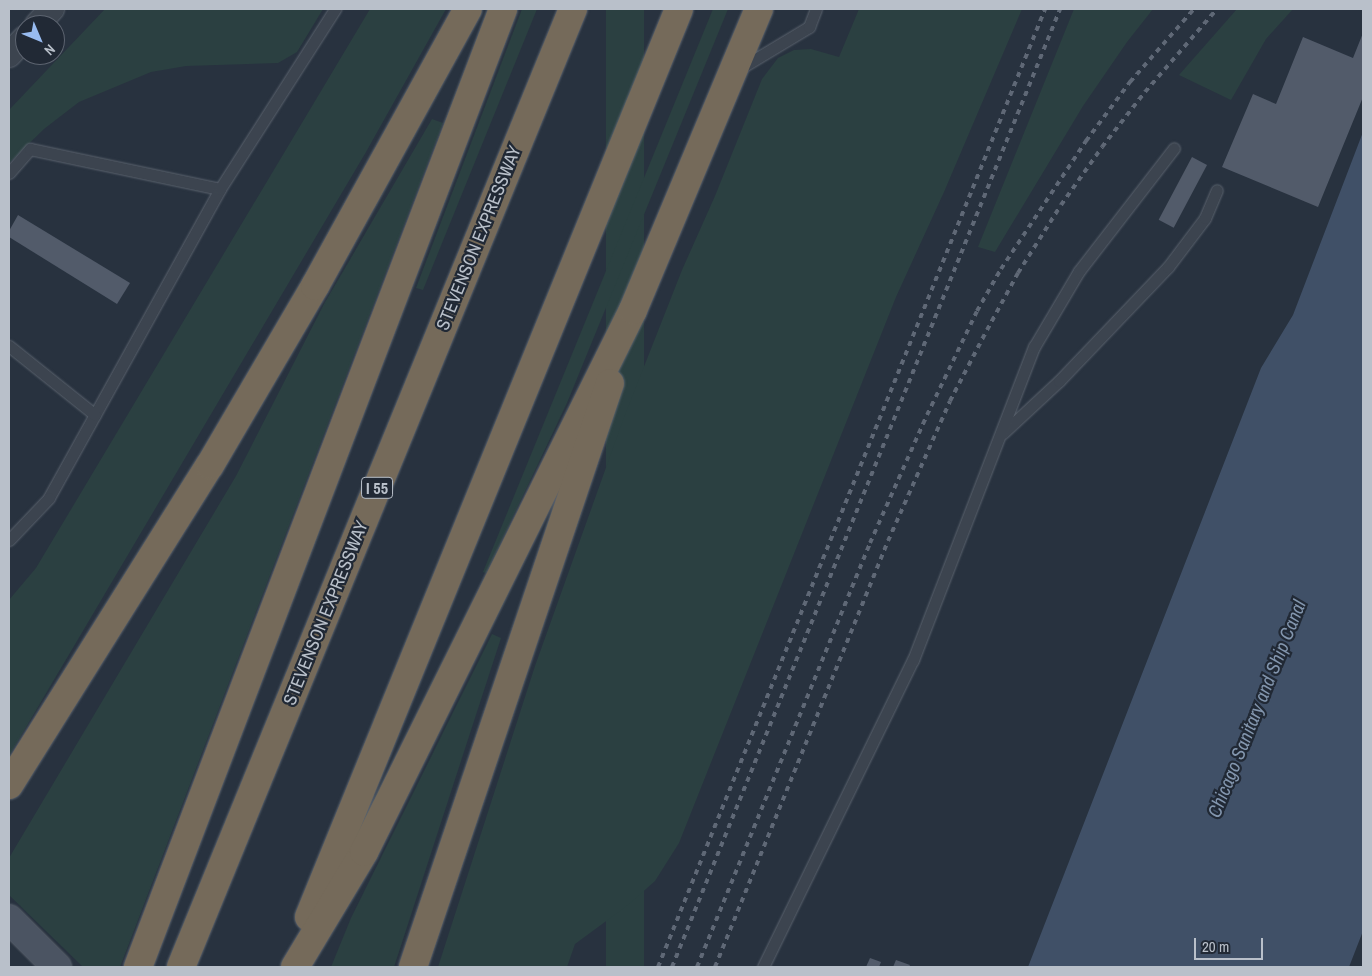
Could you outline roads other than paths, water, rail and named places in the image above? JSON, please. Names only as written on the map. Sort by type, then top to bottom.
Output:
[{"type":"highway","points":[[9,785],[210,465],[315,286],[468,9]]},
{"type":"highway","points":[[139,964],[504,9]]},
{"type":"highway","name":"STEVENSON EXPRESSWAY","points":[[181,967],[573,9]]},
{"type":"highway","points":[[289,967],[679,9]]},
{"type":"highway","points":[[295,967],[364,852],[633,310],[759,9]]},
{"type":"highway","points":[[413,967],[601,414],[633,310]]},
{"type":"main road","points":[[9,919],[57,967]]},
{"type":"lane","points":[[9,540],[49,498],[220,189],[335,9]]},
{"type":"lane","points":[[733,72],[809,27],[816,9]]},
{"type":"lane","points":[[763,967],[914,660],[1034,347],[1079,270],[1174,148]]},
{"type":"lane","points":[[9,173],[30,149],[220,189]]},
{"type":"lane","points":[[1000,436],[1059,381],[1168,267],[1204,218],[1217,190]]},
{"type":"lane","points":[[9,346],[95,415]]},
{"type":"water","name":"Chicago Sanitary and Ship Canal","points":[[1363,132],[1363,931],[1349,967],[1028,967],[1261,368],[1293,315]]},
{"type":"railway","points":[[658,967],[1045,9]]},
{"type":"railway","points":[[672,967],[1060,9]]},
{"type":"railway","points":[[697,967],[870,543],[927,415],[977,311],[1001,269],[1086,141],[1130,82],[1194,9]]},
{"type":"railway","points":[[715,967],[888,541],[950,401],[987,330],[1018,273],[1061,205],[1102,147],[1145,92],[1217,9]]}]
